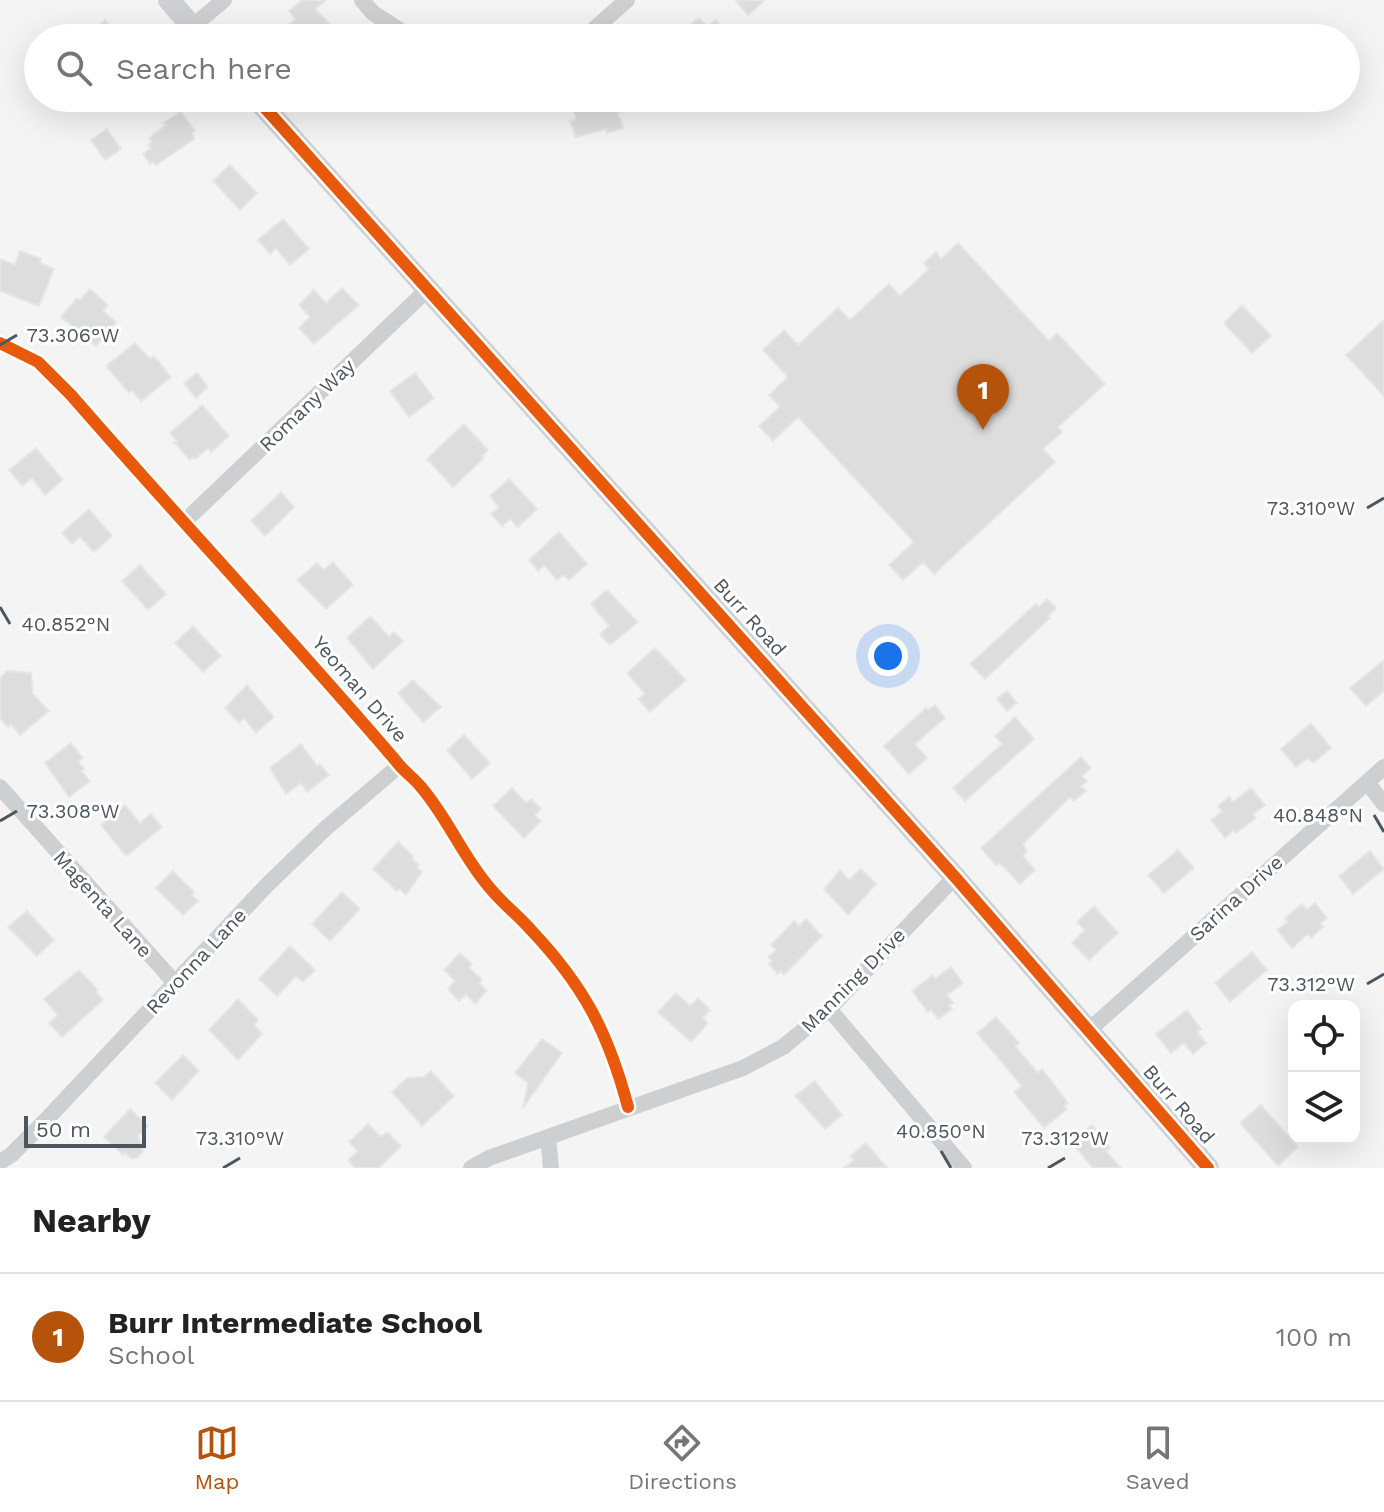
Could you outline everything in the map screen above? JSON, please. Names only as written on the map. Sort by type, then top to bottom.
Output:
[{"type":"street","points":[[169,0],[190,24]]},
{"type":"street","points":[[204,24],[224,0]]},
{"type":"street","points":[[362,0],[373,13],[390,24]]},
{"type":"street","points":[[600,24],[627,0]]},
{"type":"street","name":"Burr Road","points":[[269,112],[955,877],[1208,1168]]},
{"type":"street","name":"Romany Way","points":[[185,521],[428,289]]},
{"type":"street","name":"Yeoman Drive","points":[[0,343],[38,362],[185,521],[399,766],[420,786],[443,816],[464,855],[488,886],[572,976],[596,1015],[628,1107]]},
{"type":"street","name":"Revonna Lane","points":[[0,1162],[46,1120],[316,837],[399,766]]},
{"type":"street","name":"Sarina Drive","points":[[1089,1030],[1384,767]]},
{"type":"street","points":[[1367,782],[1384,804]]},
{"type":"street","name":"Magenta Lane","points":[[0,787],[175,983]]},
{"type":"street","name":"Manning Drive","points":[[471,1168],[489,1158],[743,1068],[783,1047],[829,1009],[955,877]]},
{"type":"street","points":[[829,1009],[964,1168]]},
{"type":"street","points":[[548,1137],[551,1168]]},
{"type":"building","points":[[302,0],[326,0],[315,9],[330,24],[289,24],[295,19],[289,11]]},
{"type":"building","points":[[735,0],[765,0],[748,15]]},
{"type":"building","points":[[181,112],[195,131],[192,133],[194,139],[156,165],[153,162],[150,164],[143,154],[151,148],[149,138],[166,125],[163,123]]},
{"type":"building","points":[[574,112],[621,112],[618,113],[623,128],[576,137],[570,121],[576,119]]},
{"type":"building","points":[[107,129],[121,149],[105,160],[91,140]]},
{"type":"building","points":[[230,165],[257,193],[240,210],[213,181]]},
{"type":"building","points":[[283,219],[309,249],[290,265],[276,248],[270,254],[258,240]]},
{"type":"building","points":[[958,243],[1049,341],[1057,333],[1105,384],[1058,427],[1062,432],[1043,449],[1055,462],[934,574],[923,562],[903,580],[889,565],[914,542],[798,417],[773,441],[759,426],[780,407],[769,395],[788,377],[763,350],[784,330],[798,345],[838,308],[850,320],[889,284],[900,296],[929,269],[924,263],[936,252],[941,259]]},
{"type":"building","points":[[20,251],[41,259],[40,263],[54,269],[39,306],[0,291],[0,259],[15,265]]},
{"type":"building","points":[[342,288],[359,305],[314,344],[299,328],[310,317],[299,305],[314,290],[326,303]]},
{"type":"building","points":[[90,289],[108,305],[103,311],[116,322],[96,346],[61,317],[77,298],[80,300]]},
{"type":"building","points":[[1242,305],[1271,336],[1252,353],[1224,323]]},
{"type":"building","points":[[1384,320],[1384,396],[1346,355]]},
{"type":"building","points":[[135,343],[150,359],[154,356],[171,377],[141,401],[132,390],[129,393],[106,366]]},
{"type":"building","points":[[197,373],[208,387],[196,398],[184,383]]},
{"type":"building","points":[[415,373],[434,398],[409,417],[390,391]]},
{"type":"building","points":[[202,405],[229,436],[211,452],[208,448],[190,460],[170,433]]},
{"type":"building","points":[[464,424],[488,450],[482,456],[484,458],[453,487],[427,459]]},
{"type":"building","points":[[36,448],[63,480],[45,495],[32,478],[22,486],[9,470]]},
{"type":"building","points":[[509,479],[537,509],[518,527],[510,519],[502,526],[491,514],[499,507],[490,496]]},
{"type":"building","points":[[281,492],[294,507],[265,536],[251,521]]},
{"type":"building","points":[[89,509],[112,536],[94,552],[80,537],[72,544],[62,533]]},
{"type":"building","points":[[559,532],[587,564],[569,580],[563,575],[557,580],[544,565],[538,571],[529,560]]},
{"type":"building","points":[[333,562],[353,585],[326,609],[297,580],[317,563],[324,570]]},
{"type":"building","points":[[140,565],[166,594],[148,610],[122,581]]},
{"type":"building","points":[[607,590],[638,622],[610,645],[600,634],[609,626],[591,604]]},
{"type":"building","points":[[1047,599],[1056,608],[1048,616],[1050,618],[985,679],[970,664],[1036,604],[1039,607]]},
{"type":"building","points":[[370,616],[389,637],[394,632],[403,641],[373,669],[347,638]]},
{"type":"building","points":[[193,626],[221,656],[203,672],[175,643]]},
{"type":"building","points":[[655,648],[686,680],[650,712],[638,699],[645,694],[627,673]]},
{"type":"building","points":[[1384,660],[1384,691],[1366,706],[1350,688]]},
{"type":"building","points":[[7,671],[31,673],[33,694],[49,711],[20,735],[11,724],[8,727],[0,718],[0,678]]},
{"type":"building","points":[[413,680],[441,707],[423,722],[398,693]]},
{"type":"building","points":[[247,685],[274,717],[256,733],[244,718],[239,723],[225,708]]},
{"type":"building","points":[[1007,691],[1017,703],[1007,711],[997,699]]},
{"type":"building","points":[[935,705],[945,718],[915,744],[927,758],[909,774],[884,746],[926,708],[928,710]]},
{"type":"building","points":[[1015,717],[1034,739],[965,801],[953,788],[1002,744],[995,736]]},
{"type":"building","points":[[1311,723],[1331,748],[1313,763],[1308,758],[1296,767],[1281,749]]},
{"type":"building","points":[[464,735],[490,763],[472,779],[447,750]]},
{"type":"building","points":[[71,743],[83,758],[78,761],[84,769],[81,771],[90,781],[69,797],[45,763]]},
{"type":"building","points":[[301,744],[317,766],[320,764],[329,775],[307,792],[301,783],[286,794],[270,768]]},
{"type":"building","points":[[1081,757],[1091,768],[1082,776],[1087,781],[1081,786],[1086,791],[1074,801],[1070,797],[1023,844],[1027,851],[1023,856],[1035,870],[1020,884],[981,848]]},
{"type":"building","points":[[512,788],[526,803],[531,799],[541,809],[535,815],[541,821],[524,838],[493,806]]},
{"type":"building","points":[[1251,788],[1265,805],[1253,814],[1256,818],[1225,838],[1211,820],[1222,811],[1218,806],[1229,797],[1233,802]]},
{"type":"building","points":[[125,805],[140,823],[151,814],[162,827],[126,856],[101,825]]},
{"type":"building","points":[[398,842],[413,856],[422,872],[406,895],[400,889],[397,891],[373,869]]},
{"type":"building","points":[[1178,850],[1194,868],[1164,893],[1148,875]]},
{"type":"building","points":[[1370,851],[1384,869],[1353,894],[1339,876]]},
{"type":"building","points":[[861,869],[876,884],[848,915],[824,889],[840,870],[849,880]]},
{"type":"building","points":[[173,871],[194,892],[192,895],[198,901],[183,915],[156,888]]},
{"type":"building","points":[[342,892],[360,909],[330,941],[312,924]]},
{"type":"building","points":[[1315,903],[1327,918],[1320,923],[1323,927],[1311,938],[1308,934],[1292,948],[1277,930],[1288,922],[1285,918],[1302,904],[1307,910]]},
{"type":"building","points":[[1094,906],[1118,933],[1089,960],[1072,943],[1085,930],[1077,922]]},
{"type":"building","points":[[27,911],[54,940],[37,956],[8,927]]},
{"type":"building","points":[[806,919],[822,936],[784,975],[780,971],[778,974],[769,964],[772,961],[768,957],[776,950],[771,945],[794,921],[799,926]]},
{"type":"building","points":[[290,946],[315,970],[303,982],[296,976],[277,996],[259,979]]},
{"type":"building","points":[[1252,952],[1267,970],[1230,1002],[1215,983]]},
{"type":"building","points":[[460,953],[472,964],[469,968],[482,980],[479,983],[487,991],[475,1004],[466,994],[459,1001],[448,989],[455,981],[444,970]]},
{"type":"building","points":[[951,967],[963,983],[947,995],[953,1003],[949,1006],[952,1009],[938,1019],[931,1010],[928,1012],[912,991],[933,975],[935,979]]},
{"type":"building","points":[[79,970],[103,1000],[62,1037],[49,1023],[58,1015],[44,999]]},
{"type":"building","points":[[676,993],[690,1006],[698,998],[710,1010],[703,1018],[708,1023],[691,1042],[658,1012]]},
{"type":"building","points":[[238,999],[258,1020],[254,1025],[262,1034],[238,1060],[209,1030]]},
{"type":"building","points":[[1187,1010],[1201,1029],[1197,1032],[1206,1043],[1193,1054],[1184,1043],[1171,1053],[1156,1034]]},
{"type":"building","points":[[996,1017],[1019,1043],[1015,1046],[1038,1073],[1042,1069],[1068,1103],[1064,1106],[1067,1109],[1044,1128],[1014,1092],[1022,1086],[977,1033]]},
{"type":"building","points":[[542,1039],[562,1053],[523,1108],[528,1083],[515,1073]]},
{"type":"building","points":[[183,1055],[199,1071],[172,1100],[155,1083]]},
{"type":"building","points":[[431,1071],[454,1096],[422,1126],[392,1092],[407,1078],[424,1077]]},
{"type":"building","points":[[815,1081],[842,1115],[825,1129],[795,1096]]},
{"type":"building","points":[[1261,1105],[1288,1136],[1288,1144],[1298,1147],[1278,1166],[1240,1123]]},
{"type":"building","points":[[130,1109],[148,1126],[138,1136],[143,1151],[137,1158],[123,1155],[104,1137]]},
{"type":"building","points":[[368,1124],[381,1137],[387,1132],[401,1146],[379,1168],[355,1168],[348,1160],[358,1151],[349,1142]]},
{"type":"building","points":[[1092,1125],[1110,1148],[1106,1151],[1121,1168],[1093,1168],[1071,1142]]},
{"type":"building","points":[[866,1143],[887,1168],[844,1168],[854,1160],[850,1156]]},
{"type":"cycle path","points":[[269,112],[955,877],[1208,1168]]},
{"type":"cycle path","points":[[0,343],[38,362],[71,395],[421,787],[485,882],[550,951],[580,991],[612,1056],[628,1107]]},
{"type":"place","name":"Burr Intermediate School","points":[[983,430]]}]
